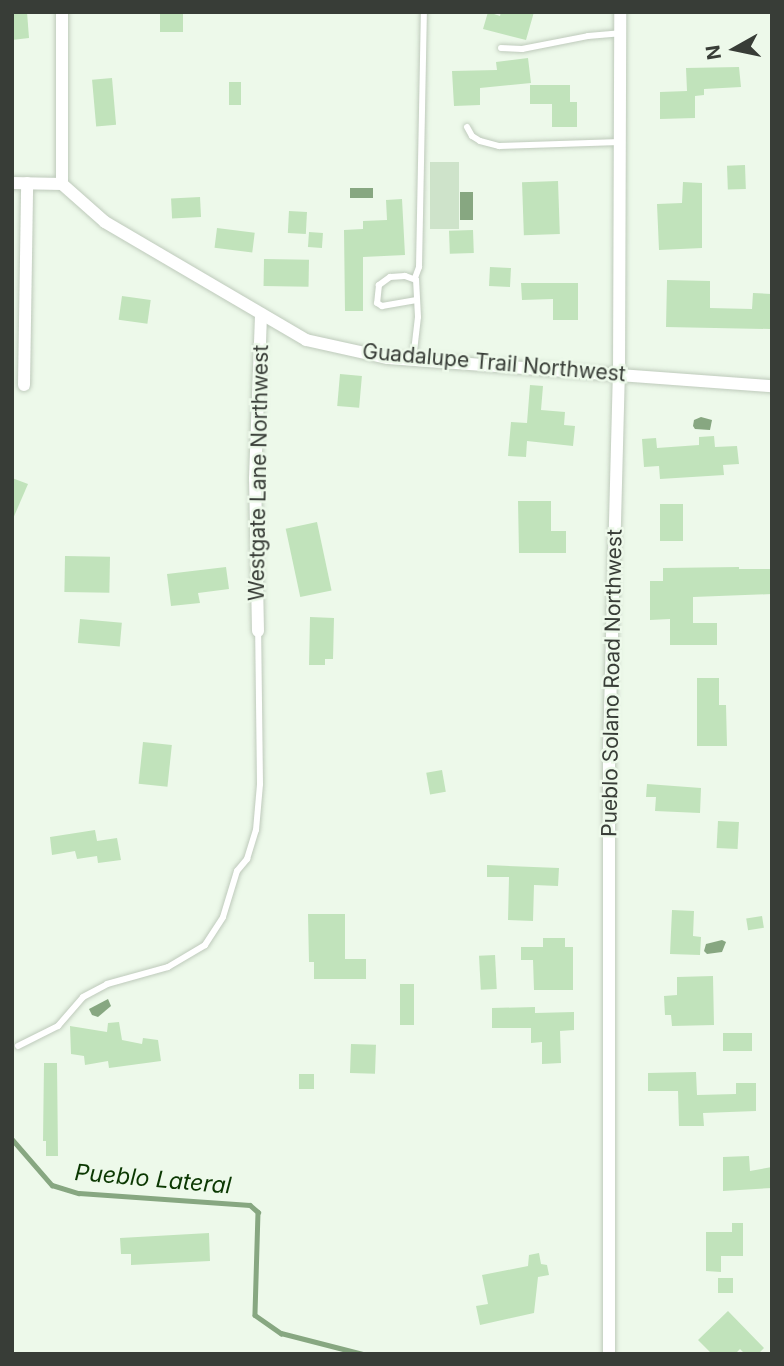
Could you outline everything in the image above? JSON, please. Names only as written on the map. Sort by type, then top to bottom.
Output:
[{"type":"street","points":[[12,183],[62,184],[62,12]]},
{"type":"street","name":"Pueblo Solano Road Northwest","points":[[609,1354],[609,751],[620,376],[620,12]]},
{"type":"street","points":[[24,385],[27,183]]},
{"type":"street","name":"Guadalupe Trail Northwest","points":[[62,184],[105,222],[306,340],[388,358],[772,386]]},
{"type":"street","name":"Westgate Lane Northwest","points":[[258,631],[256,479],[261,314]]},
{"type":"lane","points":[[413,360],[418,317],[415,278],[419,267],[424,12]]},
{"type":"lane","points":[[501,48],[522,49],[597,34],[620,33]]},
{"type":"lane","points":[[467,127],[472,136],[480,141],[499,146],[620,142]]},
{"type":"lane","points":[[415,278],[405,276],[383,280],[376,296],[377,303],[382,306],[416,300]]},
{"type":"lane","points":[[18,1046],[58,1026],[83,997],[107,984],[168,967],[205,944],[223,917],[237,871],[247,859],[256,830],[260,784],[258,631]]},
{"type":"shaded area","points":[[430,162],[459,162],[459,229],[430,229]]},
{"type":"shaded area","points":[[350,188],[373,188],[373,198],[350,198]]},
{"type":"shaded area","points":[[460,192],[473,192],[473,220],[460,220]]},
{"type":"shaded area","points":[[701,417],[712,420],[710,430],[695,429],[694,420]]},
{"type":"shaded area","points":[[722,940],[726,942],[722,952],[707,954],[704,951],[706,944]]},
{"type":"shaded area","points":[[108,999],[111,1006],[98,1017],[92,1015],[89,1009]]},
{"type":"building","points":[[12,12],[27,12],[29,38],[12,40]]},
{"type":"building","points":[[160,12],[183,12],[183,32],[160,32]]},
{"type":"building","points":[[488,12],[500,16],[501,12],[534,12],[526,40],[483,29]]},
{"type":"building","points":[[528,58],[531,83],[480,88],[480,105],[454,106],[452,71],[497,70],[496,62]]},
{"type":"building","points":[[739,67],[741,87],[704,89],[704,95],[695,96],[695,118],[660,119],[660,92],[687,91],[686,68]]},
{"type":"building","points":[[112,78],[116,125],[96,127],[92,80]]},
{"type":"building","points":[[229,82],[241,82],[241,105],[229,105]]},
{"type":"building","points":[[530,85],[570,85],[570,102],[577,102],[577,127],[552,127],[552,104],[530,104]]},
{"type":"building","points":[[745,165],[746,189],[728,190],[727,166]]},
{"type":"building","points":[[558,181],[560,234],[524,235],[522,182]]},
{"type":"building","points":[[683,182],[702,183],[702,248],[659,250],[657,204],[682,203]]},
{"type":"building","points":[[200,197],[201,217],[172,218],[171,199]]},
{"type":"building","points":[[402,199],[405,255],[363,257],[363,311],[345,311],[344,230],[363,229],[363,221],[387,220],[386,200]]},
{"type":"building","points":[[289,211],[307,212],[306,234],[288,233]]},
{"type":"building","points":[[217,228],[255,233],[252,252],[215,248]]},
{"type":"building","points":[[473,230],[474,253],[450,254],[449,231]]},
{"type":"building","points":[[309,232],[323,233],[322,248],[308,247]]},
{"type":"building","points":[[264,259],[309,260],[309,287],[264,286]]},
{"type":"building","points":[[490,267],[511,268],[510,287],[489,286]]},
{"type":"building","points":[[667,280],[710,281],[710,308],[752,309],[753,293],[771,294],[770,329],[666,327]]},
{"type":"building","points":[[521,283],[578,283],[578,320],[553,320],[553,299],[522,300]]},
{"type":"building","points":[[122,296],[151,300],[147,324],[119,320]]},
{"type":"building","points":[[340,374],[362,376],[359,408],[337,406]]},
{"type":"building","points":[[530,385],[543,386],[541,410],[565,412],[564,425],[575,426],[573,446],[527,441],[526,457],[508,456],[511,422],[527,423]]},
{"type":"building","points":[[714,436],[715,447],[737,446],[739,464],[723,465],[724,475],[660,479],[659,466],[644,467],[642,439],[656,438],[657,448],[699,445],[699,437]]},
{"type":"building","points":[[12,478],[28,484],[12,521]]},
{"type":"building","points":[[518,501],[551,501],[551,531],[566,531],[566,553],[519,553]]},
{"type":"building","points":[[660,504],[683,504],[683,541],[660,541]]},
{"type":"building","points":[[317,522],[332,590],[300,597],[286,529]]},
{"type":"building","points":[[65,556],[110,557],[109,593],[64,592]]},
{"type":"building","points":[[226,567],[229,589],[198,593],[200,603],[171,606],[167,574]]},
{"type":"building","points":[[663,568],[772,569],[772,594],[693,597],[693,623],[717,623],[717,645],[670,645],[670,619],[650,620],[650,581],[663,581]]},
{"type":"building","points":[[310,617],[334,618],[333,659],[325,659],[325,665],[309,665]]},
{"type":"building","points":[[80,619],[122,623],[120,647],[78,643]]},
{"type":"building","points":[[697,678],[719,678],[719,705],[726,705],[727,746],[697,746]]},
{"type":"building","points":[[143,742],[172,745],[167,787],[139,784]]},
{"type":"building","points":[[442,770],[446,792],[430,794],[426,773]]},
{"type":"building","points":[[647,784],[701,788],[700,813],[655,811],[656,797],[646,797]]},
{"type":"building","points":[[718,821],[739,822],[738,849],[717,848]]},
{"type":"building","points":[[95,830],[97,841],[117,838],[121,860],[98,863],[97,856],[77,859],[75,851],[52,855],[50,837]]},
{"type":"building","points":[[487,865],[559,868],[558,886],[534,885],[533,921],[508,920],[509,877],[487,877]]},
{"type":"building","points":[[672,910],[694,911],[693,936],[701,937],[700,955],[670,954]]},
{"type":"building","points":[[308,914],[345,914],[345,959],[366,959],[366,979],[314,979],[314,962],[309,962]]},
{"type":"building","points":[[762,916],[764,928],[748,930],[746,919]]},
{"type":"building","points":[[543,938],[565,938],[565,947],[573,947],[573,990],[534,990],[533,960],[521,960],[521,947],[543,947]]},
{"type":"building","points":[[495,955],[497,989],[481,990],[479,956]]},
{"type":"building","points":[[713,976],[714,1025],[672,1026],[671,1015],[665,1015],[664,996],[677,995],[677,977]]},
{"type":"building","points":[[400,984],[414,984],[414,1025],[400,1025]]},
{"type":"building","points":[[535,1007],[535,1013],[574,1012],[574,1030],[560,1031],[561,1063],[542,1064],[542,1042],[531,1043],[531,1028],[492,1028],[492,1008]]},
{"type":"building","points":[[119,1022],[122,1040],[142,1044],[143,1038],[158,1040],[161,1061],[109,1068],[108,1061],[85,1065],[84,1056],[71,1054],[70,1026],[107,1032],[108,1023]]},
{"type":"building","points":[[723,1033],[752,1033],[752,1051],[723,1051]]},
{"type":"building","points":[[351,1044],[376,1045],[375,1074],[350,1073]]},
{"type":"building","points":[[44,1063],[57,1063],[58,1156],[46,1156],[46,1141],[43,1141]]},
{"type":"building","points":[[696,1072],[697,1095],[736,1094],[736,1083],[756,1083],[756,1111],[703,1113],[704,1126],[679,1126],[678,1091],[648,1091],[648,1073]]},
{"type":"building","points":[[299,1074],[314,1074],[314,1089],[299,1089]]},
{"type":"building","points":[[749,1156],[750,1171],[772,1167],[772,1188],[723,1191],[723,1157]]},
{"type":"building","points":[[732,1223],[743,1223],[743,1256],[721,1256],[721,1272],[706,1271],[706,1232],[732,1232]]},
{"type":"building","points":[[209,1233],[210,1261],[131,1265],[131,1254],[121,1254],[120,1238]]},
{"type":"building","points":[[539,1253],[541,1264],[547,1265],[549,1275],[538,1277],[534,1313],[480,1325],[476,1306],[488,1304],[482,1275],[528,1266],[529,1255]]},
{"type":"building","points":[[718,1278],[733,1278],[733,1293],[718,1293]]},
{"type":"building","points":[[728,1311],[764,1348],[758,1354],[745,1354],[740,1349],[735,1354],[712,1354],[698,1340]]},
{"type":"waterway","name":"Pueblo Lateral","points":[[12,1139],[52,1185],[79,1193],[250,1205],[258,1212],[255,1315],[281,1333],[363,1354]]}]
